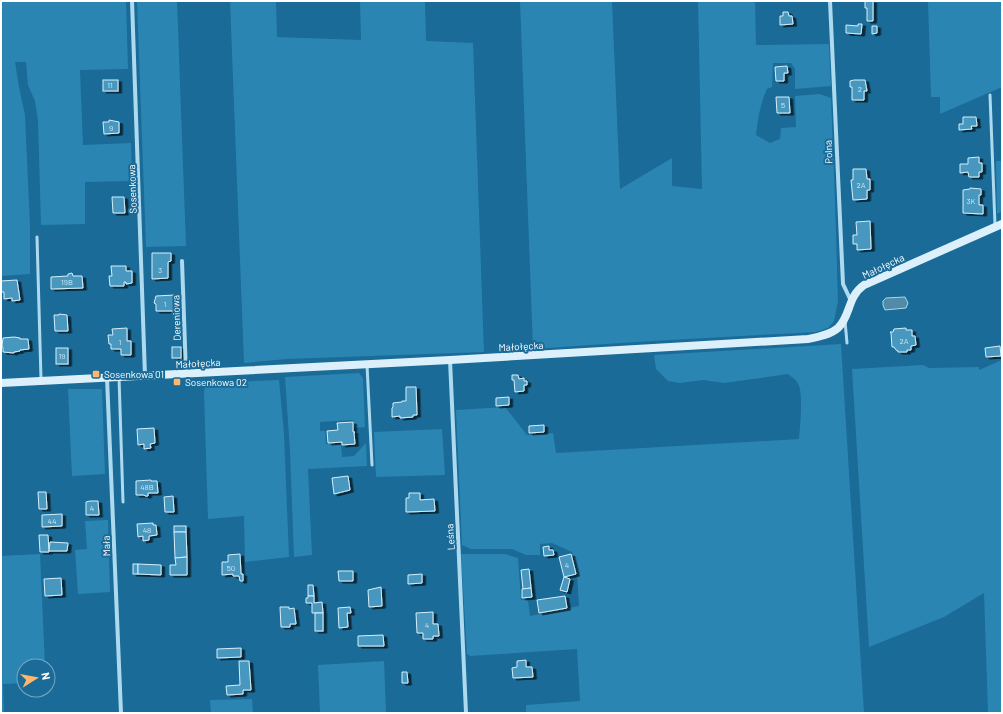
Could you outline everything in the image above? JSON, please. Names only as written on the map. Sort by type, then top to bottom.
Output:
[{"type":"street","name":"Sosenkowa","points":[[132,1],[141,220],[145,376]]},
{"type":"street","name":"Polna","points":[[830,1],[843,284],[851,301]]},
{"type":"street","name":"Małołęcka","points":[[1,383],[367,365],[808,339],[832,332],[837,329],[844,319],[851,301],[861,288],[877,279],[998,225]]},
{"type":"street","name":"Dereniowa","points":[[182,261],[186,374]]},
{"type":"street","name":"Leśna","points":[[450,360],[466,713]]},
{"type":"street","name":"Mała","points":[[107,378],[121,713]]},
{"type":"lane","points":[[990,95],[998,225]]},
{"type":"lane","points":[[37,236],[41,381]]},
{"type":"lane","points":[[844,319],[847,343]]},
{"type":"lane","points":[[367,365],[372,465]]},
{"type":"lane","points":[[119,377],[122,502]]},
{"type":"shaded area","points":[[1,1],[126,1],[128,69],[80,70],[83,145],[131,143],[132,181],[85,182],[85,224],[41,225],[38,121],[35,101],[28,85],[26,62],[15,62],[25,115],[30,226],[30,274],[1,276]]},
{"type":"shaded area","points":[[137,1],[177,1],[186,246],[146,247]]},
{"type":"shaded area","points":[[230,1],[276,1],[277,37],[361,40],[360,1],[425,1],[426,41],[473,43],[484,352],[287,359],[244,363]]},
{"type":"shaded area","points":[[520,1],[612,1],[620,189],[672,158],[672,186],[702,189],[698,1],[755,1],[756,45],[829,44],[831,86],[795,89],[795,69],[791,63],[773,63],[772,87],[767,89],[763,100],[756,135],[770,143],[780,139],[781,128],[796,127],[795,96],[820,94],[831,98],[838,301],[834,321],[828,328],[816,332],[533,349]]},
{"type":"shaded area","points":[[928,1],[1002,1],[1002,87],[940,114],[940,97],[931,97]]},
{"type":"shaded area","points":[[996,161],[1002,161],[1002,211],[997,214]]},
{"type":"shaded area","points":[[905,297],[908,303],[906,308],[885,310],[883,301],[886,298]]},
{"type":"shaded area","points":[[841,344],[864,713],[526,713],[526,705],[580,701],[577,649],[470,656],[467,654],[461,554],[505,554],[518,558],[521,600],[528,600],[530,616],[579,606],[577,575],[572,552],[552,543],[540,544],[540,555],[526,555],[512,549],[471,549],[462,545],[456,410],[505,407],[527,435],[553,433],[556,453],[799,439],[801,412],[800,391],[795,379],[788,374],[724,383],[703,380],[680,383],[668,381],[656,369],[654,355]]},
{"type":"shaded area","points":[[1002,360],[1002,713],[988,713],[984,593],[944,617],[869,647],[852,369],[923,365],[929,368],[979,367],[979,370]]},
{"type":"shaded area","points":[[359,373],[363,378],[365,427],[354,428],[353,420],[320,422],[320,431],[325,431],[326,444],[341,444],[342,457],[354,456],[366,443],[367,466],[308,469],[312,555],[294,557],[290,451],[285,377]]},
{"type":"shaded area","points":[[279,380],[284,434],[289,557],[245,562],[244,516],[208,519],[204,392],[206,383]]},
{"type":"shaded area","points":[[68,389],[102,389],[105,474],[72,476]]},
{"type":"shaded area","points":[[442,429],[445,475],[376,477],[374,432]]},
{"type":"shaded area","points":[[108,520],[110,592],[78,594],[75,550],[87,549],[85,521]]},
{"type":"shaded area","points":[[40,554],[45,658],[16,658],[16,683],[3,684],[4,713],[1,713],[1,556]]},
{"type":"shaded area","points":[[384,661],[386,713],[320,713],[318,665]]},
{"type":"shaded area","points":[[252,699],[253,713],[211,713],[210,700]]},
{"type":"building","points":[[865,1],[873,1],[873,21],[867,21],[867,8],[865,8]]},
{"type":"building","points":[[783,12],[788,12],[789,16],[792,16],[793,24],[780,25],[780,16],[783,16]]},
{"type":"building","points":[[858,24],[862,24],[861,34],[846,33],[846,25],[858,26]]},
{"type":"building","points":[[872,26],[877,26],[877,33],[872,34]]},
{"type":"building","points":[[787,66],[788,73],[784,73],[784,81],[776,81],[775,67]]},
{"type":"building","points":[[103,80],[118,80],[118,91],[103,91]]},
{"type":"building","points":[[865,80],[867,91],[864,91],[864,100],[852,100],[852,87],[850,87],[850,81]]},
{"type":"building","points":[[776,97],[789,97],[790,113],[777,113]]},
{"type":"building","points":[[963,117],[976,117],[977,126],[971,126],[972,129],[959,130],[959,124],[963,124]]},
{"type":"building","points":[[109,120],[119,122],[119,133],[104,134],[103,122],[109,122]]},
{"type":"building","points":[[979,157],[979,163],[982,163],[982,172],[979,172],[979,177],[969,177],[968,172],[960,173],[960,164],[968,164],[968,158]]},
{"type":"building","points":[[853,169],[866,169],[867,179],[870,179],[870,190],[867,190],[867,199],[853,200],[851,180],[853,180]]},
{"type":"building","points":[[970,188],[981,189],[981,195],[979,195],[979,205],[983,205],[983,214],[963,213],[963,190]]},
{"type":"building","points":[[112,197],[124,197],[125,213],[113,213]]},
{"type":"building","points":[[870,221],[871,249],[857,250],[857,244],[853,244],[853,235],[857,235],[856,222]]},
{"type":"building","points":[[152,253],[171,253],[171,261],[168,262],[168,278],[152,279]]},
{"type":"building","points":[[111,266],[126,266],[126,271],[132,271],[132,283],[126,284],[126,282],[124,282],[124,286],[110,286],[109,276],[112,276]]},
{"type":"building","points":[[72,273],[73,276],[82,276],[83,288],[51,289],[51,277],[68,276],[68,274]]},
{"type":"building","points":[[17,280],[20,300],[12,301],[12,298],[4,299],[4,292],[1,292],[1,281]]},
{"type":"building","points":[[175,295],[175,311],[156,311],[156,304],[154,303],[156,296]]},
{"type":"building","points":[[54,315],[67,315],[68,331],[55,331]]},
{"type":"building","points":[[127,328],[127,341],[131,341],[131,355],[121,355],[121,349],[111,349],[108,335],[113,335],[112,329]]},
{"type":"building","points":[[906,328],[906,330],[912,330],[912,336],[915,336],[916,345],[911,346],[911,350],[907,350],[907,352],[898,352],[894,347],[892,347],[890,332],[893,332],[894,329]]},
{"type":"building","points":[[14,337],[28,339],[29,349],[20,350],[14,353],[3,352],[3,338]]},
{"type":"building","points":[[1000,346],[1001,356],[986,357],[985,348]]},
{"type":"building","points":[[172,347],[181,347],[181,358],[172,358]]},
{"type":"building","points":[[56,348],[68,348],[68,364],[56,364]]},
{"type":"building","points":[[512,375],[518,375],[519,379],[524,378],[524,381],[527,381],[527,385],[524,385],[524,391],[515,392]]},
{"type":"building","points":[[406,387],[416,387],[417,415],[413,415],[413,417],[392,417],[393,403],[406,401]]},
{"type":"building","points":[[509,397],[509,405],[496,406],[496,398]]},
{"type":"building","points":[[353,422],[355,444],[342,445],[342,442],[328,443],[327,431],[338,430],[337,423]]},
{"type":"building","points":[[544,425],[544,432],[529,433],[529,426]]},
{"type":"building","points":[[154,428],[155,443],[150,444],[151,448],[144,449],[144,444],[138,445],[137,429]]},
{"type":"building","points":[[348,476],[350,490],[334,494],[332,478]]},
{"type":"building","points":[[136,481],[157,481],[158,493],[148,493],[148,496],[136,495]]},
{"type":"building","points":[[38,492],[46,492],[47,509],[39,509]]},
{"type":"building","points":[[409,493],[420,493],[420,500],[434,499],[435,511],[406,512],[406,498],[409,498]]},
{"type":"building","points":[[173,496],[174,512],[165,512],[164,497]]},
{"type":"building","points":[[98,501],[99,515],[86,515],[86,502]]},
{"type":"building","points":[[62,514],[62,526],[42,527],[42,515]]},
{"type":"building","points":[[153,523],[153,525],[156,525],[157,535],[149,536],[149,540],[143,541],[143,536],[138,537],[137,524]]},
{"type":"building","points":[[174,526],[186,526],[186,532],[174,532]]},
{"type":"building","points":[[174,532],[186,532],[187,557],[175,558]]},
{"type":"building","points":[[39,535],[48,535],[49,552],[40,552]]},
{"type":"building","points":[[50,542],[68,543],[67,551],[49,551]]},
{"type":"building","points":[[549,546],[549,550],[553,550],[554,555],[544,556],[543,547]]},
{"type":"building","points":[[240,554],[241,574],[243,574],[243,581],[240,581],[239,576],[233,576],[233,574],[222,575],[222,562],[228,562],[228,555]]},
{"type":"building","points":[[571,554],[576,574],[564,577],[559,557]]},
{"type":"building","points":[[187,557],[187,575],[170,575],[170,565],[176,565],[175,558]]},
{"type":"building","points":[[133,564],[138,564],[138,574],[133,574]]},
{"type":"building","points":[[138,564],[161,565],[161,575],[138,574]]},
{"type":"building","points":[[529,569],[531,588],[523,589],[521,570]]},
{"type":"building","points":[[338,571],[353,571],[353,581],[339,581]]},
{"type":"building","points":[[422,574],[422,583],[408,584],[408,575]]},
{"type":"building","points":[[564,577],[570,579],[567,592],[560,590]]},
{"type":"building","points":[[61,578],[62,595],[45,596],[44,579]]},
{"type":"building","points":[[308,585],[313,585],[314,596],[308,596]]},
{"type":"building","points":[[381,587],[382,606],[369,607],[368,590]]},
{"type":"building","points":[[531,588],[532,597],[522,598],[522,589]]},
{"type":"building","points":[[308,596],[314,596],[314,603],[322,602],[323,613],[312,613],[312,603],[306,603],[306,598],[308,598]]},
{"type":"building","points":[[565,596],[567,608],[539,613],[537,600]]},
{"type":"building","points":[[280,607],[289,607],[289,609],[294,608],[296,624],[290,624],[290,627],[281,627]]},
{"type":"building","points":[[350,607],[351,613],[347,613],[348,627],[339,628],[338,608]]},
{"type":"building","points":[[433,612],[433,624],[438,624],[439,636],[433,636],[433,639],[423,639],[423,633],[417,633],[416,613]]},
{"type":"building","points":[[315,613],[323,613],[323,631],[315,631]]},
{"type":"building","points":[[383,635],[384,646],[358,646],[358,636]]},
{"type":"building","points":[[241,648],[241,657],[217,658],[217,649]]},
{"type":"building","points":[[526,660],[526,667],[532,667],[533,677],[513,678],[512,668],[517,667],[517,661]]},
{"type":"building","points":[[239,661],[249,661],[251,690],[243,690],[243,694],[227,695],[226,686],[240,685]]},
{"type":"building","points":[[402,672],[407,672],[408,683],[402,683]]},
{"type":"place","name":"Sosenkowa 01","points":[[96,374]]},
{"type":"place","name":"Sosenkowa 02","points":[[177,382]]}]
